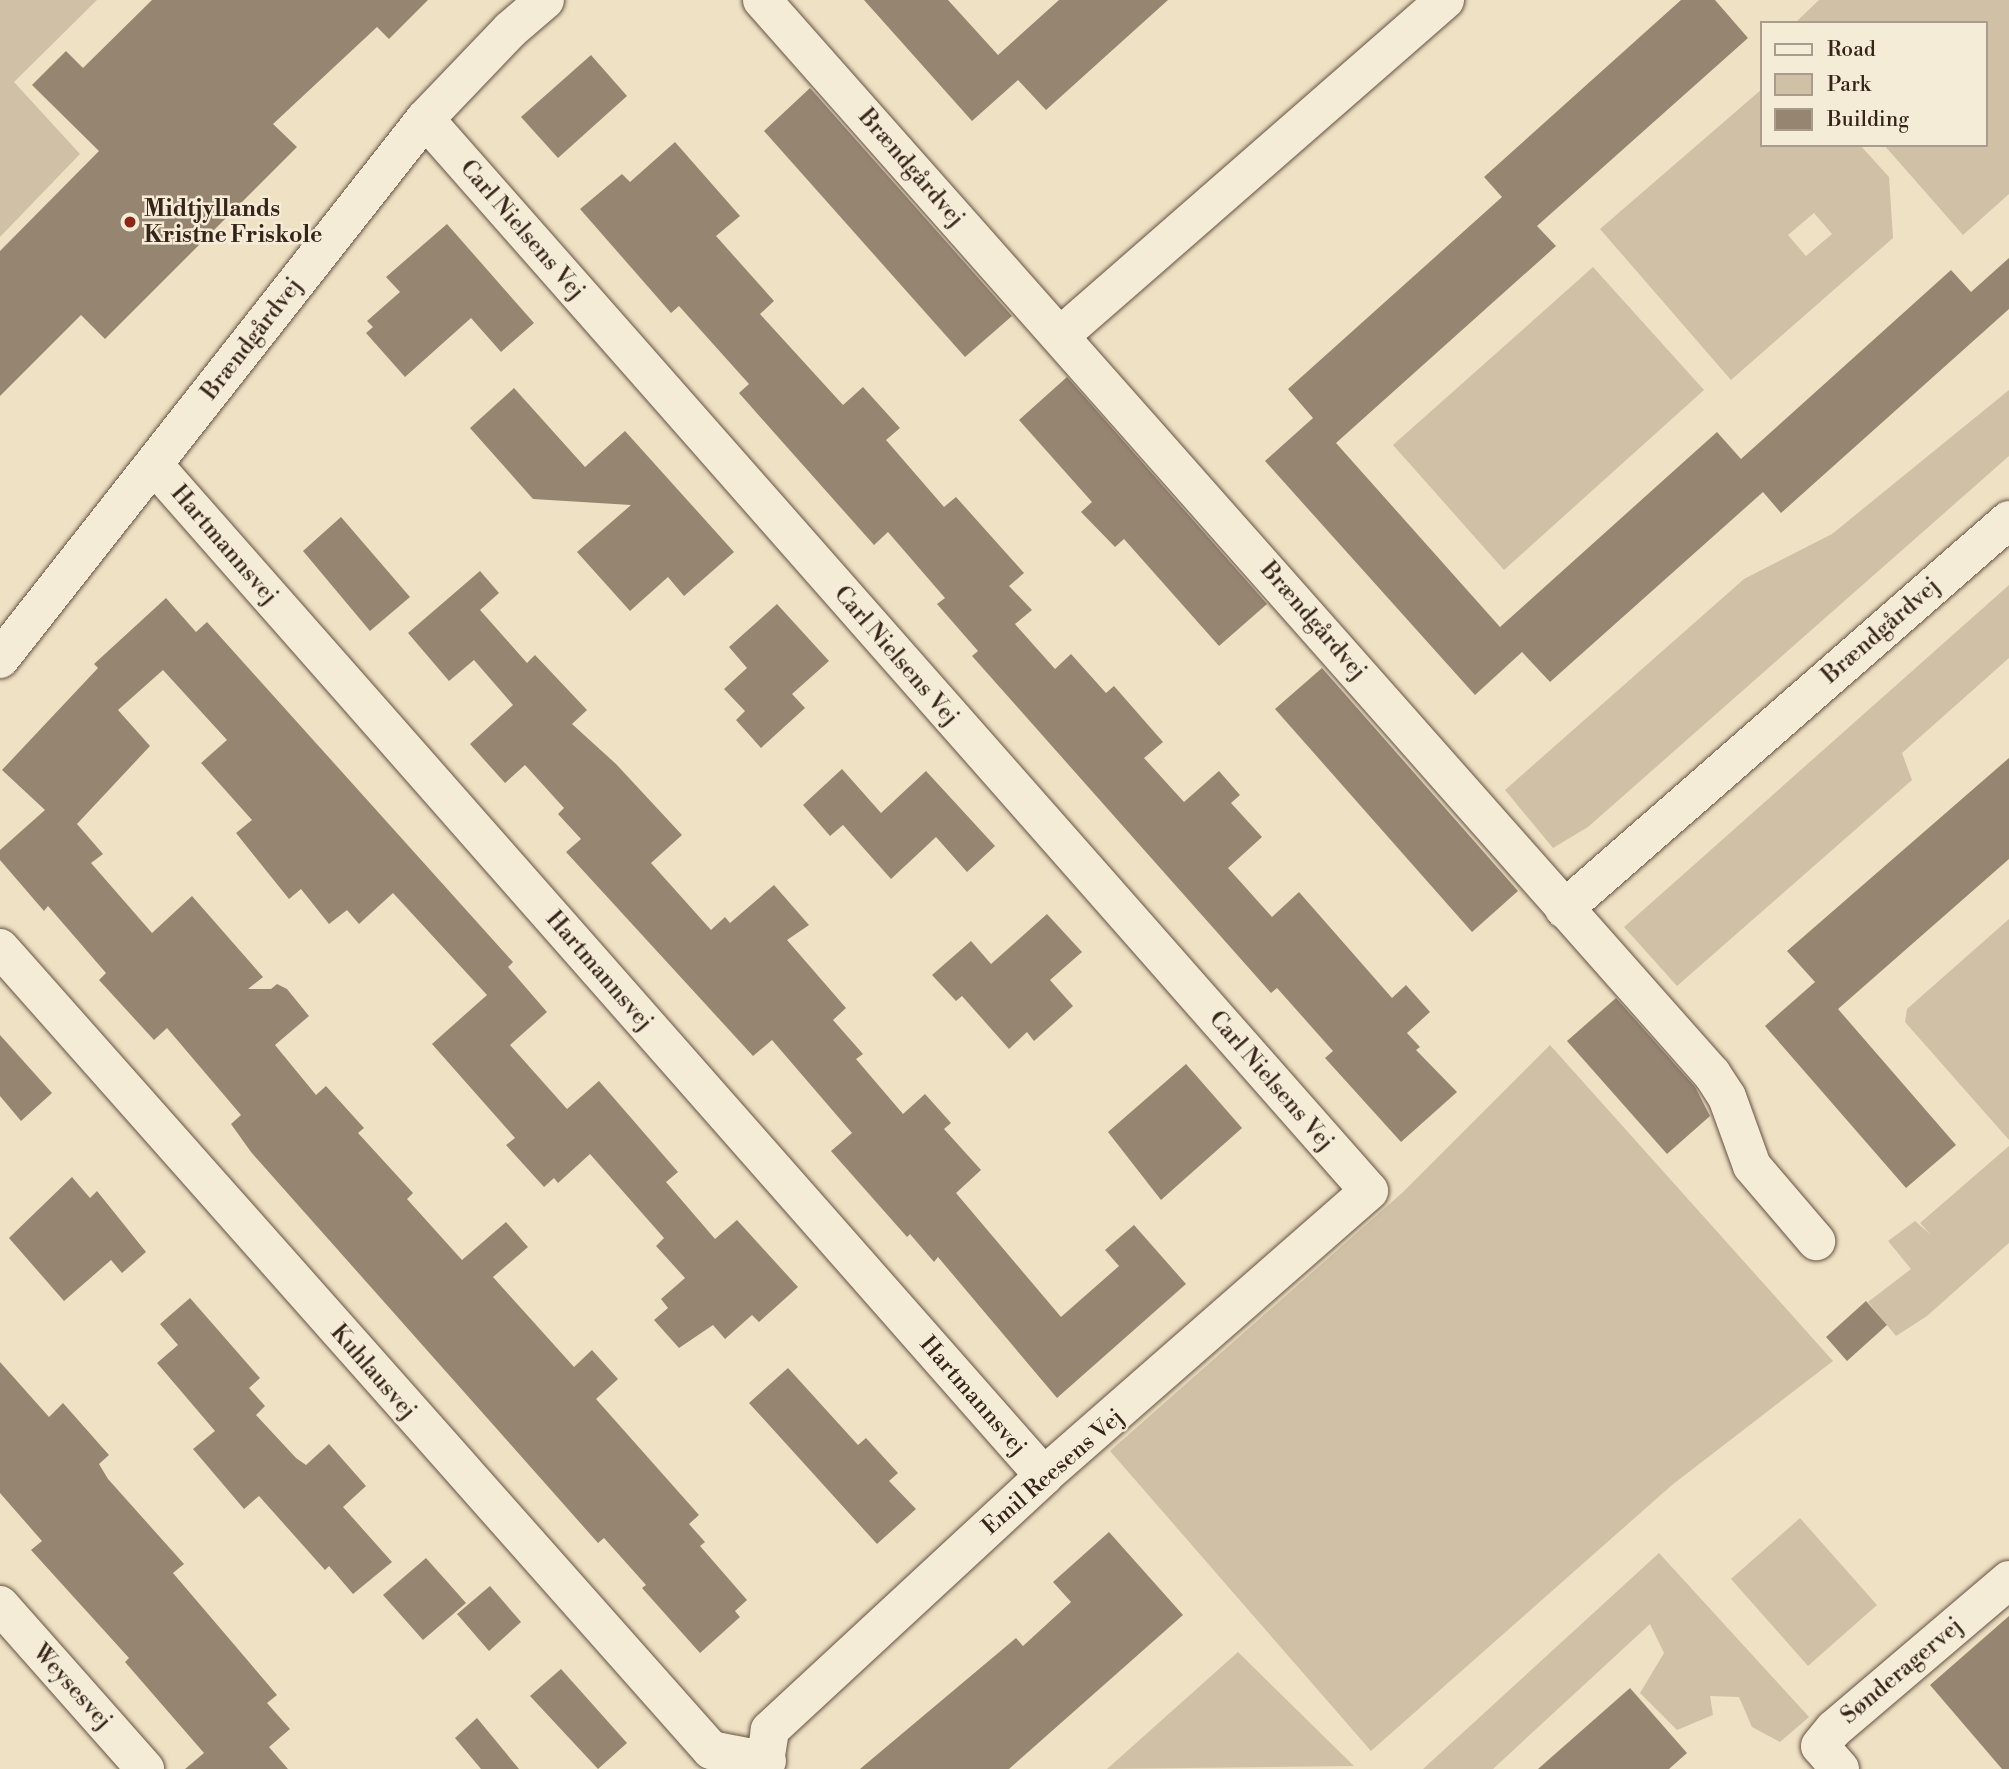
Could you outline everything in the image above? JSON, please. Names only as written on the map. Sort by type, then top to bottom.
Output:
[{"type":"street","name":"Brændgårdvej","points":[[0,659],[425,119],[510,30],[545,0]]},
{"type":"street","name":"Brændgårdvej","points":[[762,0],[1712,1074],[1727,1097],[1752,1166],[1816,1241]]},
{"type":"street","points":[[1060,336],[1445,0]]},
{"type":"street","name":"Carl Nielsens Vej","points":[[425,119],[1369,1191]]},
{"type":"street","name":"Hartmannsvej","points":[[154,465],[1044,1476]]},
{"type":"street","name":"Brændgårdvej","points":[[1564,909],[2009,520]]},
{"type":"street","name":"Kuhlausvej","points":[[0,948],[711,1750],[766,1765]]},
{"type":"street","name":"Emil Reesens Vej","points":[[766,1765],[770,1730],[1044,1476],[1369,1191]]},
{"type":"street","name":"Sønderagervej","points":[[1840,1769],[1820,1746],[1834,1729],[2009,1580]]},
{"type":"street","name":"Weysesvej","points":[[0,1605],[145,1769]]},
{"type":"green space","points":[[0,0],[97,0],[14,82],[80,154],[0,237]]},
{"type":"green space","points":[[1819,0],[2009,0],[2009,194],[1963,235],[1886,147],[1988,147],[1988,21],[1797,21]]},
{"type":"green space","points":[[1760,91],[1760,147],[1862,147],[1889,177],[1893,238],[1731,380],[1600,229]],"holes":[[[1814,213],[1832,234],[1806,256],[1788,235]]]},
{"type":"green space","points":[[1593,267],[1704,390],[1504,570],[1393,445]]},
{"type":"green space","points":[[2009,390],[2009,456],[1588,827],[1553,848],[1505,790],[1744,579],[1832,534]]},
{"type":"green space","points":[[2009,585],[2009,658],[1902,753],[1912,780],[1677,986],[1624,927]]},
{"type":"green space","points":[[2009,919],[2009,1140],[1905,1022],[1907,1009]]},
{"type":"green space","points":[[1550,1045],[1833,1361],[1672,1485],[1371,1751],[1110,1451],[1402,1193]]},
{"type":"green space","points":[[2009,1146],[2009,1243],[1927,1316],[1896,1336],[1868,1302],[1911,1269],[1888,1241],[1915,1221],[1931,1235],[1920,1223]]},
{"type":"green space","points":[[1800,1518],[1877,1605],[1808,1666],[1731,1579]]},
{"type":"green space","points":[[1659,1553],[1809,1717],[1780,1742],[1752,1727],[1739,1697],[1710,1696],[1713,1715],[1677,1730],[1640,1693],[1664,1653],[1650,1624],[1493,1769],[1423,1769]]},
{"type":"green space","points":[[1238,1652],[1354,1766],[1107,1769]]},
{"type":"building","points":[[152,0],[428,0],[389,39],[377,27],[273,124],[297,147],[105,339],[81,315],[0,396],[0,251],[99,151],[32,85],[66,51],[83,68]]},
{"type":"building","points":[[864,0],[948,0],[998,55],[1059,0],[1168,0],[1046,110],[1018,80],[972,121]]},
{"type":"building","points":[[1681,0],[1715,0],[1748,38],[1537,226],[1556,246],[1336,443],[1500,627],[1717,432],[1741,459],[1951,270],[1971,292],[2009,258],[2009,309],[1781,513],[1763,492],[1550,682],[1522,652],[1475,695],[1265,461],[1313,418],[1288,389],[1502,197],[1484,177]]},
{"type":"building","points":[[591,55],[627,96],[558,158],[521,117]]},
{"type":"building","points":[[810,88],[1012,316],[965,357],[764,131]]},
{"type":"building","points":[[675,142],[740,216],[716,236],[774,301],[760,314],[843,405],[863,387],[900,428],[886,440],[944,507],[956,497],[1024,573],[1009,586],[1032,610],[1015,624],[1055,669],[1071,654],[1106,693],[1114,686],[1163,742],[1144,758],[1184,802],[1219,771],[1240,795],[1231,803],[1262,837],[1228,868],[1272,917],[1299,892],[1392,998],[1406,985],[1430,1012],[1407,1033],[1420,1047],[1416,1050],[1457,1092],[1401,1142],[1325,1058],[1333,1051],[1277,988],[1271,993],[972,656],[978,651],[937,604],[945,598],[888,532],[874,545],[739,393],[749,384],[679,306],[671,313],[580,209],[622,174],[630,182]]},
{"type":"building","points":[[447,224],[534,323],[501,352],[471,318],[405,377],[366,333],[373,327],[367,321],[400,292],[386,277]]},
{"type":"building","points":[[1067,377],[1267,604],[1219,646],[1124,539],[1115,547],[1081,512],[1092,502],[1019,420]]},
{"type":"building","points":[[514,388],[585,467],[625,431],[734,552],[684,596],[668,577],[630,611],[577,552],[631,505],[533,499],[470,428]]},
{"type":"building","points":[[341,517],[410,597],[370,631],[303,551]]},
{"type":"building","points":[[480,571],[499,593],[480,610],[527,663],[535,655],[587,710],[572,724],[616,764],[682,835],[651,863],[711,930],[725,917],[730,923],[774,885],[809,925],[787,940],[846,1008],[833,1020],[863,1054],[856,1059],[903,1114],[925,1094],[951,1123],[944,1129],[981,1170],[956,1193],[1061,1317],[1119,1266],[1105,1250],[1134,1225],[1186,1284],[1057,1398],[938,1257],[934,1262],[910,1234],[907,1237],[831,1151],[852,1133],[772,1040],[753,1056],[566,852],[581,839],[558,814],[564,808],[525,765],[505,783],[470,744],[513,705],[474,660],[449,681],[408,633]]},
{"type":"building","points":[[166,598],[196,632],[207,622],[513,962],[508,967],[547,1012],[510,1045],[567,1109],[599,1081],[678,1172],[666,1182],[715,1239],[737,1220],[798,1287],[759,1322],[752,1315],[725,1339],[713,1325],[679,1348],[654,1320],[668,1308],[661,1299],[685,1278],[656,1246],[664,1238],[590,1154],[558,1183],[554,1178],[544,1187],[506,1145],[515,1138],[432,1044],[487,995],[393,893],[359,924],[347,910],[329,924],[301,889],[289,899],[236,833],[252,820],[201,763],[227,740],[163,670],[118,710],[150,746],[77,824],[103,854],[91,863],[152,933],[192,896],[263,977],[248,989],[271,989],[277,984],[287,989],[309,1016],[275,1045],[316,1095],[326,1086],[364,1128],[358,1133],[413,1193],[407,1199],[462,1260],[506,1222],[528,1247],[493,1277],[574,1367],[592,1350],[618,1379],[596,1399],[699,1515],[689,1524],[705,1542],[700,1546],[747,1600],[735,1611],[740,1617],[700,1653],[642,1588],[646,1585],[604,1538],[598,1543],[251,1152],[231,1124],[241,1115],[167,1028],[154,1040],[99,980],[106,973],[48,906],[44,911],[0,860],[0,850],[45,810],[2,770],[98,668],[94,664]]},
{"type":"building","points":[[777,604],[829,661],[792,694],[805,708],[761,748],[736,720],[745,711],[724,689],[747,668],[729,647]]},
{"type":"building","points":[[1322,668],[1518,891],[1472,932],[1275,709]]},
{"type":"building","points":[[2009,758],[2009,859],[1838,1009],[1956,1145],[1906,1188],[1765,1026],[1815,982],[1787,951]]},
{"type":"building","points":[[842,769],[881,813],[926,771],[995,846],[967,872],[936,837],[891,879],[843,825],[830,836],[803,805]]},
{"type":"building","points":[[1047,914],[1082,952],[1050,980],[1073,1006],[1034,1041],[1027,1032],[1009,1049],[962,996],[956,1001],[932,975],[971,941],[991,964]]},
{"type":"building","points":[[1616,998],[1695,1087],[1710,1116],[1667,1154],[1567,1041]]},
{"type":"building","points":[[0,1035],[52,1093],[21,1121],[0,1096]]},
{"type":"building","points":[[1186,1064],[1242,1128],[1161,1200],[1108,1132]]},
{"type":"building","points":[[72,1177],[90,1198],[97,1191],[146,1252],[122,1273],[111,1260],[64,1301],[9,1238]]},
{"type":"building","points":[[190,1298],[260,1378],[249,1388],[265,1406],[256,1415],[296,1458],[306,1465],[329,1444],[366,1486],[343,1507],[392,1562],[353,1594],[329,1566],[325,1570],[259,1496],[244,1509],[193,1449],[215,1431],[157,1363],[178,1345],[160,1324]]},
{"type":"building","points":[[1866,1301],[1887,1325],[1847,1361],[1826,1337]]},
{"type":"building","points":[[0,1362],[49,1417],[63,1403],[109,1455],[99,1464],[108,1479],[184,1564],[173,1573],[277,1695],[267,1703],[290,1729],[269,1747],[288,1769],[185,1769],[204,1753],[125,1662],[129,1658],[31,1550],[42,1541],[0,1493]]},
{"type":"building","points":[[788,1368],[858,1445],[866,1438],[898,1473],[889,1481],[916,1509],[877,1544],[749,1403]]},
{"type":"building","points":[[1109,1532],[1183,1615],[1009,1769],[860,1769],[1016,1638],[1023,1646],[1071,1602],[1053,1582]]},
{"type":"building","points":[[426,1558],[466,1603],[423,1640],[383,1595]]},
{"type":"building","points":[[490,1586],[521,1622],[489,1651],[457,1614]]},
{"type":"building","points":[[2009,1616],[2009,1769],[2002,1769],[1930,1685]]},
{"type":"building","points":[[561,1669],[627,1743],[598,1769],[530,1696]]},
{"type":"building","points":[[1630,1688],[1687,1753],[1669,1769],[1538,1769]]},
{"type":"building","points":[[477,1718],[519,1769],[481,1769],[455,1738]]},
{"type":"place","name":"Midtjyllands Kristne Friskole","points":[[130,222]]}]
